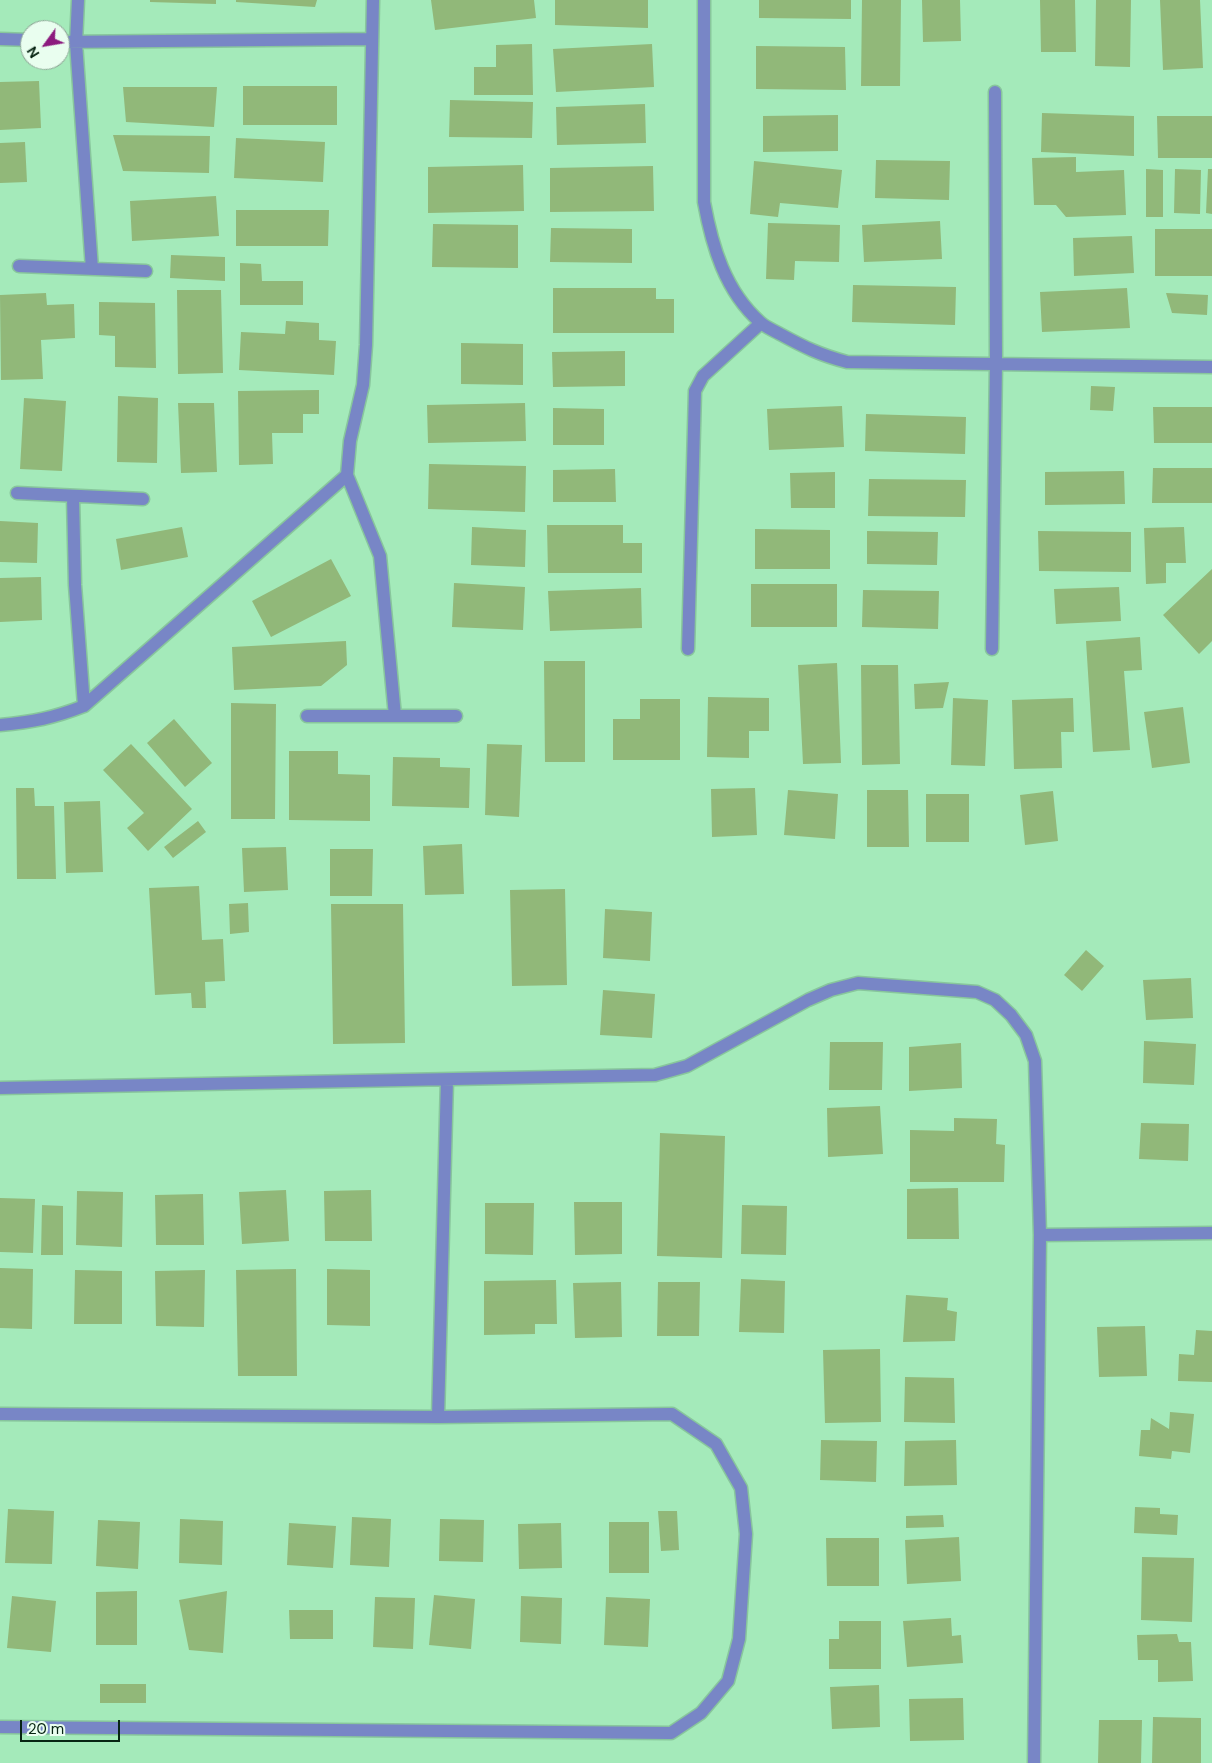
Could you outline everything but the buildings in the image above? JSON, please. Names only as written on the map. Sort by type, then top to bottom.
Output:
[{"type":"street","points":[[78,0],[76,42],[92,269]]},
{"type":"street","points":[[373,0],[366,345],[363,385],[350,441],[347,475],[380,556],[395,716]]},
{"type":"street","points":[[704,0],[704,202],[709,231],[718,261],[738,298],[761,323],[822,356],[847,362],[1212,367]]},
{"type":"street","points":[[0,38],[20,39]]},
{"type":"street","points":[[70,42],[371,38]]},
{"type":"street","points":[[992,649],[996,364],[995,92]]},
{"type":"street","points":[[19,266],[146,271]]},
{"type":"street","points":[[688,649],[695,391],[703,376],[761,323]]},
{"type":"street","points":[[0,725],[56,717],[84,706],[347,475]]},
{"type":"street","points":[[17,493],[144,499]]},
{"type":"street","points":[[73,497],[76,585],[84,706]]},
{"type":"street","points":[[307,716],[456,716]]},
{"type":"street","points":[[0,1088],[655,1075],[687,1066],[808,1000],[832,990],[858,983],[977,992],[995,1000],[1011,1015],[1026,1035],[1035,1061],[1040,1235],[1034,1763]]},
{"type":"street","points":[[438,1417],[447,1080]]},
{"type":"street","points":[[1040,1235],[1212,1233]]},
{"type":"street","points":[[0,1414],[438,1417],[672,1414],[716,1444],[741,1488],[746,1534],[739,1639],[728,1682],[701,1713],[671,1733],[0,1727]]}]
